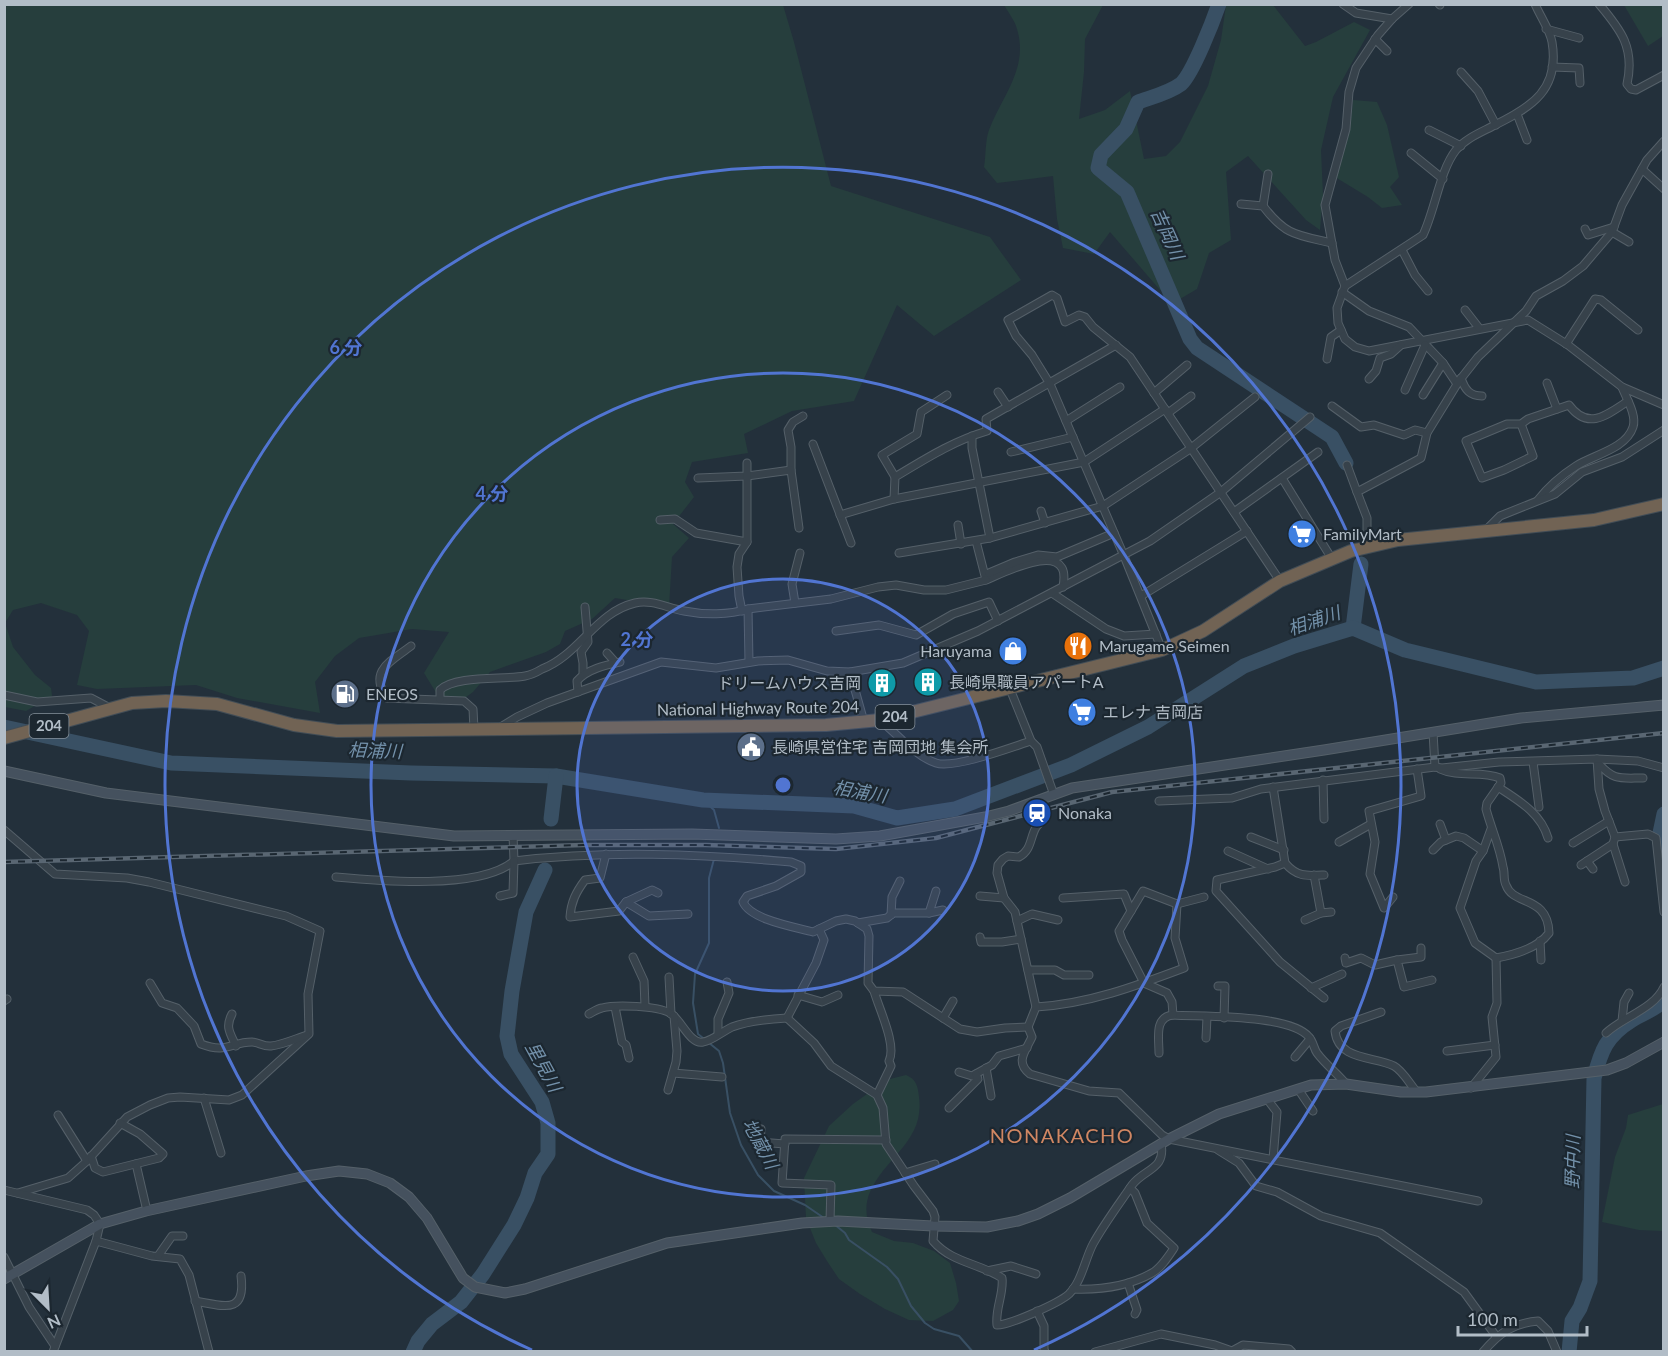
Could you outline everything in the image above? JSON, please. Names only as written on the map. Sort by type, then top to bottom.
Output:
[{"type":"highway","name":"National Highway Route 204","points":[[4,738],[132,703],[166,700],[218,704],[294,725],[337,731],[826,725],[880,720],[1162,650],[1203,631],[1280,581],[1351,551],[1398,540],[1594,520],[1664,504]]},
{"type":"street","points":[[1343,4],[1356,13],[1392,19]]},
{"type":"street","points":[[1409,4],[1375,39],[1356,68],[1349,92],[1346,129],[1325,205],[1335,261],[1344,289],[1369,311],[1409,327],[1469,393],[1482,396]]},
{"type":"street","points":[[1534,4],[1552,40],[1552,67],[1548,84],[1537,99],[1517,114],[1469,138],[1461,146],[1448,163],[1423,236],[1344,289],[1337,308],[1338,323],[1345,339],[1369,351],[1423,343],[1479,328],[1528,320],[1566,344],[1622,387],[1664,405]]},
{"type":"street","points":[[1599,4],[1619,27],[1627,45],[1629,75],[1627,84],[1631,89],[1636,90],[1664,75]]},
{"type":"street","points":[[1546,29],[1579,38]]},
{"type":"street","points":[[1375,39],[1387,51]]},
{"type":"street","points":[[1552,67],[1579,68],[1580,84]]},
{"type":"street","points":[[1461,72],[1478,91],[1496,125]]},
{"type":"street","points":[[1517,114],[1527,140]]},
{"type":"street","points":[[1429,130],[1461,146]]},
{"type":"street","points":[[1357,492],[1421,458],[1427,433],[1459,381],[1478,357],[1515,322],[1536,296],[1583,267],[1613,229],[1622,205],[1647,160],[1664,141]]},
{"type":"street","points":[[1411,153],[1443,179]]},
{"type":"street","points":[[1642,169],[1664,189]]},
{"type":"street","points":[[1268,174],[1263,206],[1277,224],[1293,234],[1332,243]]},
{"type":"street","points":[[1241,204],[1263,206]]},
{"type":"street","points":[[1585,229],[1588,235],[1613,229]]},
{"type":"street","points":[[1613,229],[1629,242]]},
{"type":"street","points":[[1402,250],[1415,275],[1428,291]]},
{"type":"street","points":[[1162,650],[1125,556],[1050,384],[1032,355],[1016,336],[1008,320],[1052,295],[1057,298],[1065,322],[1079,315],[1085,317],[1093,327],[1130,357],[1280,581]]},
{"type":"street","points":[[1566,344],[1595,299],[1601,300],[1638,330]]},
{"type":"street","points":[[1465,310],[1479,328]]},
{"type":"street","points":[[1327,360],[1331,338],[1341,330]]},
{"type":"street","points":[[1405,390],[1423,343]]},
{"type":"street","points":[[895,477],[942,449],[972,435],[987,431],[986,419],[1116,345]]},
{"type":"street","points":[[1369,379],[1376,371],[1380,358],[1391,354],[1401,345]]},
{"type":"street","points":[[1428,392],[1443,363]]},
{"type":"street","points":[[1154,393],[1187,365]]},
{"type":"street","points":[[1547,383],[1557,409]]},
{"type":"street","points":[[1066,421],[1120,387]]},
{"type":"street","points":[[1538,500],[1548,488],[1577,465],[1621,443],[1629,435],[1634,427],[1634,418],[1622,387]]},
{"type":"street","points":[[998,392],[1008,407]]},
{"type":"street","points":[[894,500],[895,477],[882,455],[917,434],[921,412],[947,395]]},
{"type":"street","points":[[840,515],[894,500],[1084,462],[1191,396]]},
{"type":"street","points":[[899,553],[990,538],[1103,506],[1190,449],[1255,397]]},
{"type":"street","points":[[1521,424],[1533,456],[1482,478],[1466,441],[1507,424],[1521,424],[1569,405],[1582,418],[1598,418],[1604,417],[1628,401]]},
{"type":"street","points":[[1332,406],[1361,427],[1374,425],[1404,435],[1415,429],[1427,433]]},
{"type":"street","points":[[799,528],[788,430],[793,422],[803,416]]},
{"type":"street","points":[[497,729],[517,717],[578,692],[661,662],[716,668],[749,662],[788,660],[827,671],[850,672],[903,663],[998,621],[1150,541],[1221,492],[1310,417]]},
{"type":"street","points":[[1484,532],[1500,516],[1555,494],[1582,472],[1622,457],[1664,430]]},
{"type":"street","points":[[972,435],[972,448],[990,538]]},
{"type":"street","points":[[1011,452],[1072,437]]},
{"type":"street","points":[[813,444],[851,543]]},
{"type":"street","points":[[1234,512],[1318,452]]},
{"type":"street","points":[[747,463],[747,542],[739,554],[737,567],[745,610],[749,662]]},
{"type":"street","points":[[1347,465],[1367,518],[1367,547]]},
{"type":"street","points":[[698,478],[747,476],[791,470]]},
{"type":"street","points":[[1282,478],[1332,559]]},
{"type":"street","points":[[1041,511],[1045,523]]},
{"type":"street","points":[[660,520],[675,519],[696,533],[747,542]]},
{"type":"street","points":[[958,525],[961,544]]},
{"type":"street","points":[[1141,596],[1247,531]]},
{"type":"street","points":[[988,577],[1015,562],[1038,555],[1057,557],[1114,533]]},
{"type":"street","points":[[976,541],[988,577]]},
{"type":"street","points":[[795,603],[792,584],[800,553]]},
{"type":"street","points":[[440,699],[440,690],[445,685],[525,676],[546,668],[566,655],[605,617],[618,609],[648,601],[687,612],[734,613],[831,599],[896,585],[924,590],[946,590],[988,577],[1011,573],[1028,563],[1054,561],[1064,571],[1063,587]]},
{"type":"street","points":[[1052,592],[1106,628],[1124,636],[1156,634]]},
{"type":"street","points":[[836,631],[879,625],[916,636],[953,614],[989,602],[998,621]]},
{"type":"street","points":[[578,692],[577,681],[582,674],[583,663],[581,652],[588,642],[585,607]]},
{"type":"street","points":[[411,646],[384,666],[379,678],[386,698],[464,701],[469,703],[473,709],[474,729]]},
{"type":"street","points":[[582,674],[618,663],[607,653]]},
{"type":"street","points":[[850,672],[864,722]]},
{"type":"street","points":[[1010,689],[1031,741],[1037,747],[1054,795]]},
{"type":"street","points":[[4,695],[37,702],[91,698],[112,709]]},
{"type":"street","points":[[4,771],[106,793],[454,836],[692,834],[836,838],[880,836],[985,817],[1072,788],[1521,718],[1664,705]]},
{"type":"street","points":[[880,720],[927,759],[939,764],[978,759],[1031,741]]},
{"type":"street","points":[[1433,732],[1435,767]]},
{"type":"street","points":[[1597,761],[1607,773],[1615,778],[1643,778]]},
{"type":"street","points":[[1597,761],[1599,789],[1625,882]]},
{"type":"street","points":[[1159,801],[1232,798],[1261,789],[1323,780],[1499,762],[1638,761],[1664,768]]},
{"type":"street","points":[[1533,762],[1539,807]]},
{"type":"street","points":[[1435,767],[1446,772],[1500,778],[1501,783],[1487,803],[1486,809],[1503,866],[1506,885],[1510,891],[1542,910],[1547,917],[1549,933],[1545,939],[1512,955],[1496,958],[1475,943],[1460,908],[1476,861],[1483,851],[1491,829]]},
{"type":"street","points":[[1393,897],[1384,908],[1370,874],[1375,842],[1369,811],[1421,796],[1417,769]]},
{"type":"street","points":[[1323,780],[1324,819]]},
{"type":"street","points":[[1273,787],[1276,818],[1285,862],[1292,871],[1304,876],[1324,875]]},
{"type":"street","points":[[1498,787],[1538,817],[1548,838]]},
{"type":"street","points":[[787,1018],[814,1043],[831,1066],[878,1095],[883,1108],[886,1144],[933,1211],[933,1241],[940,1249],[957,1260],[1002,1278],[1003,1285],[996,1313],[997,1324],[1003,1325],[1068,1295],[1094,1243],[1130,1188],[1160,1163],[1165,1141],[1162,1134],[1119,1093],[1089,1092],[1030,1074],[1023,1068],[1022,1060],[1032,1037],[1028,1027],[1036,1007],[1015,912],[1004,898],[997,873],[998,866],[1008,856],[1019,857],[1029,850],[1032,833],[1039,822],[1046,818]]},
{"type":"street","points":[[1574,843],[1609,821]]},
{"type":"street","points":[[1339,842],[1371,824]]},
{"type":"street","points":[[1440,824],[1446,840]]},
{"type":"street","points":[[4,830],[55,874],[138,880],[286,915],[320,931],[308,994],[309,1034],[242,1095],[229,1100],[168,1098],[127,1116],[89,1159],[68,1178],[18,1193]]},
{"type":"street","points":[[1593,869],[1584,863],[1614,841],[1648,834],[1656,838],[1664,912]]},
{"type":"street","points":[[505,898],[513,893],[513,835]]},
{"type":"street","points":[[1433,850],[1456,836],[1483,851]]},
{"type":"street","points":[[1251,837],[1284,850]]},
{"type":"street","points":[[1228,851],[1268,869]]},
{"type":"street","points":[[606,854],[600,878],[585,880],[579,887],[571,903],[569,919],[619,911],[626,902],[652,890],[658,893]]},
{"type":"street","points":[[336,877],[401,883],[460,879],[505,869],[514,861],[564,855],[727,857],[791,862],[801,866],[801,872],[776,886],[747,896],[743,902],[745,907],[758,916],[813,932],[836,921],[846,919],[858,922],[887,918],[893,913],[929,913],[943,910]]},
{"type":"street","points":[[1285,862],[1268,869],[1217,880],[1216,891],[1280,962],[1324,998]]},
{"type":"street","points":[[1314,875],[1321,912]]},
{"type":"street","points":[[891,915],[892,897],[900,881]]},
{"type":"street","points":[[929,913],[936,891]]},
{"type":"street","points":[[1173,1015],[1172,1002],[1167,993],[1144,983],[1119,931],[1143,891],[1178,904],[1204,897]]},
{"type":"street","points":[[1063,898],[1124,894],[1131,911]]},
{"type":"street","points":[[981,896],[1004,898]]},
{"type":"street","points":[[626,902],[650,916],[684,915],[682,923]]},
{"type":"street","points":[[1036,1007],[1063,1006],[1097,998],[1184,968],[1175,938],[1178,904]]},
{"type":"street","points":[[1305,920],[1321,912],[1330,912]]},
{"type":"street","points":[[1017,921],[1032,914],[1058,920]]},
{"type":"street","points":[[858,922],[867,929],[869,936],[868,982],[874,991],[883,1017],[892,1054],[889,1061],[891,1066],[878,1095]]},
{"type":"street","points":[[787,1018],[816,963],[824,940],[819,929]]},
{"type":"street","points":[[980,937],[981,942],[1021,939]]},
{"type":"street","points":[[1540,941],[1541,960]]},
{"type":"street","points":[[1345,958],[1346,963],[1361,958],[1375,965],[1421,957],[1421,948]]},
{"type":"street","points":[[1365,950],[1366,960]]},
{"type":"street","points":[[633,957],[644,981],[645,1006]]},
{"type":"street","points":[[1471,1088],[1496,1057],[1492,1017],[1497,1003],[1496,958]]},
{"type":"street","points":[[1397,960],[1404,987],[1432,980]]},
{"type":"street","points":[[1028,970],[1054,970],[1064,975],[1077,972],[1089,975]]},
{"type":"street","points":[[1311,988],[1342,974]]},
{"type":"street","points":[[668,1090],[677,1051],[669,977]]},
{"type":"street","points":[[718,1034],[718,1019],[729,993],[727,982]]},
{"type":"street","points":[[150,983],[162,1003],[177,1008],[194,1026],[201,1044],[217,1049],[253,1042],[269,1047],[309,1034]]},
{"type":"street","points":[[1218,986],[1226,986],[1224,1018]]},
{"type":"street","points":[[1606,1033],[1647,1005],[1661,993],[1664,987]]},
{"type":"street","points":[[874,991],[903,992],[960,1029],[970,1031],[1028,1027]]},
{"type":"street","points":[[1622,1021],[1624,1002],[1629,993]]},
{"type":"street","points":[[798,995],[822,1002],[838,995]]},
{"type":"street","points":[[943,1018],[953,1001]]},
{"type":"street","points":[[589,1014],[603,1008],[645,1006],[673,1015],[691,1039],[697,1042],[704,1042],[734,1026],[787,1018]]},
{"type":"street","points":[[615,1007],[622,1042],[626,1045],[629,1058]]},
{"type":"street","points":[[1382,1012],[1341,1026],[1335,1032],[1336,1036],[1348,1052],[1395,1066],[1416,1091]]},
{"type":"street","points":[[232,1014],[228,1028],[237,1046]]},
{"type":"street","points":[[1159,1053],[1159,1025],[1167,1016],[1274,1020],[1298,1029],[1311,1039],[1316,1052],[1346,1084]]},
{"type":"street","points":[[1206,1038],[1207,1017]]},
{"type":"street","points":[[1295,1057],[1311,1039]]},
{"type":"street","points":[[9,1276],[100,1224],[147,1211],[306,1176],[339,1171],[367,1174],[390,1183],[409,1197],[427,1218],[463,1278],[475,1287],[504,1293],[525,1289],[667,1243],[802,1223],[830,1221],[987,1227],[1018,1221],[1038,1214],[1070,1198],[1165,1141],[1219,1114],[1311,1085],[1346,1084],[1401,1092],[1471,1088],[1607,1070],[1626,1063],[1664,1042]]},
{"type":"street","points":[[1448,1051],[1465,1053],[1496,1045]]},
{"type":"street","points":[[959,1072],[972,1076],[992,1065],[999,1056],[1027,1048]]},
{"type":"street","points":[[986,1068],[991,1096]]},
{"type":"street","points":[[673,1073],[722,1077]]},
{"type":"street","points":[[949,1108],[973,1087],[978,1079],[976,1074]]},
{"type":"street","points":[[1298,1089],[1313,1111]]},
{"type":"street","points":[[204,1098],[221,1153]]},
{"type":"street","points":[[1267,1099],[1277,1112],[1273,1159]]},
{"type":"street","points":[[58,1114],[95,1168],[103,1172],[159,1158],[163,1154],[140,1134],[120,1123]]},
{"type":"street","points":[[760,1129],[760,1142],[785,1144]]},
{"type":"street","points":[[830,1221],[831,1185],[782,1183],[785,1139],[806,1135],[886,1140]]},
{"type":"street","points":[[1165,1141],[1213,1147],[1478,1201]]},
{"type":"street","points":[[1213,1147],[1239,1163],[1257,1186],[1277,1192],[1321,1216],[1380,1233],[1464,1292],[1496,1336]]},
{"type":"street","points":[[136,1164],[147,1211]]},
{"type":"street","points":[[905,1173],[935,1164]]},
{"type":"street","points":[[1073,1288],[1088,1290],[1128,1283],[1153,1273],[1174,1248],[1147,1223],[1135,1193],[1130,1188]]},
{"type":"street","points":[[4,1190],[87,1210],[100,1224],[96,1241],[54,1349]]},
{"type":"street","points":[[158,1256],[172,1236],[183,1236]]},
{"type":"street","points":[[96,1241],[180,1259],[189,1275],[209,1352]]},
{"type":"street","points":[[4,1257],[9,1276],[54,1349]]},
{"type":"street","points":[[987,1271],[1011,1266],[1036,1274]]},
{"type":"street","points":[[195,1301],[223,1306],[238,1302],[242,1288],[241,1276]]},
{"type":"street","points":[[1128,1283],[1137,1310],[1135,1314]]},
{"type":"street","points":[[1037,1311],[1044,1326],[1046,1352]]},
{"type":"street","points":[[1483,1352],[1496,1336],[1524,1322],[1538,1321],[1548,1331],[1557,1352]]},
{"type":"street","points":[[1095,1352],[1161,1334],[1215,1345],[1232,1351],[1243,1345],[1289,1349],[1292,1352]]},
{"type":"green space","points":[[4,5],[783,5],[831,186],[990,237],[1021,280],[934,336],[897,305],[854,401],[792,411],[744,434],[748,453],[692,462],[685,482],[694,497],[673,524],[689,538],[672,557],[669,607],[615,598],[592,619],[565,631],[560,644],[546,652],[490,672],[473,692],[458,703],[440,699],[424,673],[449,632],[412,629],[359,638],[335,656],[315,682],[320,713],[237,698],[196,685],[97,689],[77,685],[89,631],[77,615],[41,603],[13,610],[5,623],[13,647],[35,675],[51,688],[52,696],[26,711],[5,707]]},
{"type":"green space","points":[[1004,5],[1103,5],[1085,39],[1079,119],[1105,110],[1130,91],[1144,159],[1166,156],[1180,142],[1208,86],[1221,40],[1226,5],[1273,5],[1305,46],[1354,22],[1370,30],[1333,97],[1321,150],[1323,195],[1320,230],[1306,220],[1248,156],[1226,172],[1231,240],[1209,253],[1197,289],[1180,299],[1160,290],[1110,232],[1094,254],[1063,248],[1057,219],[1053,176],[997,183],[984,167],[989,130],[1012,81],[1020,56],[1017,29]]},
{"type":"green space","points":[[1624,5],[1663,5],[1663,36],[1648,46]]},
{"type":"green space","points":[[1353,100],[1377,102],[1387,125],[1399,177],[1390,187],[1402,205],[1382,208],[1335,177],[1347,139]]},
{"type":"green space","points":[[906,1075],[916,1083],[918,1089],[919,1112],[916,1125],[910,1137],[870,1192],[866,1212],[872,1232],[894,1241],[913,1243],[934,1251],[950,1263],[959,1301],[953,1310],[933,1321],[909,1320],[885,1309],[839,1279],[816,1243],[806,1218],[804,1178],[829,1126],[853,1104],[877,1087],[890,1079]]},
{"type":"green space","points":[[1663,1104],[1663,1231],[1639,1230],[1602,1222],[1615,1157],[1626,1128],[1628,1115]]},
{"type":"waterway","name":"吉岡川","points":[[1219,4],[1186,78],[1171,90],[1138,102],[1126,129],[1101,155],[1098,168],[1127,192],[1190,339],[1197,348],[1332,437],[1346,463]]},
{"type":"waterway","name":"吉岡川","points":[[1353,628],[1361,564]]},
{"type":"waterway","name":"相浦川","points":[[4,727],[171,763],[411,773],[556,776],[703,800],[854,806],[897,818],[955,809],[1071,765],[1148,727],[1244,666],[1294,646],[1353,628],[1405,650],[1536,682],[1633,678],[1664,668]]},
{"type":"waterway","name":"里見川","points":[[551,819],[556,776]]},
{"type":"waterway","name":"地蔵川","points":[[703,800],[714,810],[719,828]]},
{"type":"waterway","name":"野中川","points":[[1664,814],[1660,833],[1664,865]]},
{"type":"waterway","name":"地蔵川","points":[[714,859],[709,878],[709,943],[695,974],[693,1003],[698,1034],[719,1051],[723,1063],[730,1113],[741,1145],[758,1175],[774,1191],[805,1205],[824,1218]]},
{"type":"waterway","name":"里見川","points":[[413,1352],[418,1341],[432,1324],[461,1302],[483,1274],[514,1225],[527,1198],[535,1173],[548,1154],[548,1123],[542,1102],[511,1054],[507,1036],[512,991],[526,912],[545,870]]},
{"type":"waterway","name":"野中川","points":[[1569,1352],[1572,1321],[1580,1308],[1590,1281],[1594,1078],[1602,1052],[1610,1038],[1623,1026],[1664,1000]]},
{"type":"waterway","name":"地蔵川","points":[[834,1224],[845,1233],[849,1240],[887,1267],[898,1279],[911,1306],[925,1323],[934,1329],[959,1336],[973,1352]]},
{"type":"railway","points":[[4,862],[583,845],[706,845],[836,849],[936,838],[1112,792],[1664,733]]},
{"type":"place","name":"FamilyMart","points":[[1302,534]]},
{"type":"place","name":"Marugame Seimen","points":[[1078,646]]},
{"type":"place","name":"Haruyama","points":[[1013,651]]},
{"type":"place","name":"長崎県職員アパートA","points":[[928,682]]},
{"type":"place","name":"ドリームハウス吉岡","points":[[882,683]]},
{"type":"place","name":"ENEOS","points":[[345,694]]},
{"type":"place","name":"エレナ 吉岡店","points":[[1082,712]]},
{"type":"place","name":"長崎県営住宅 吉岡団地 集会所","points":[[751,747]]},
{"type":"place","name":"Nonaka","points":[[1037,813]]},
{"type":"district","name":"NONAKACHO","points":[[1062,1136]]}]
